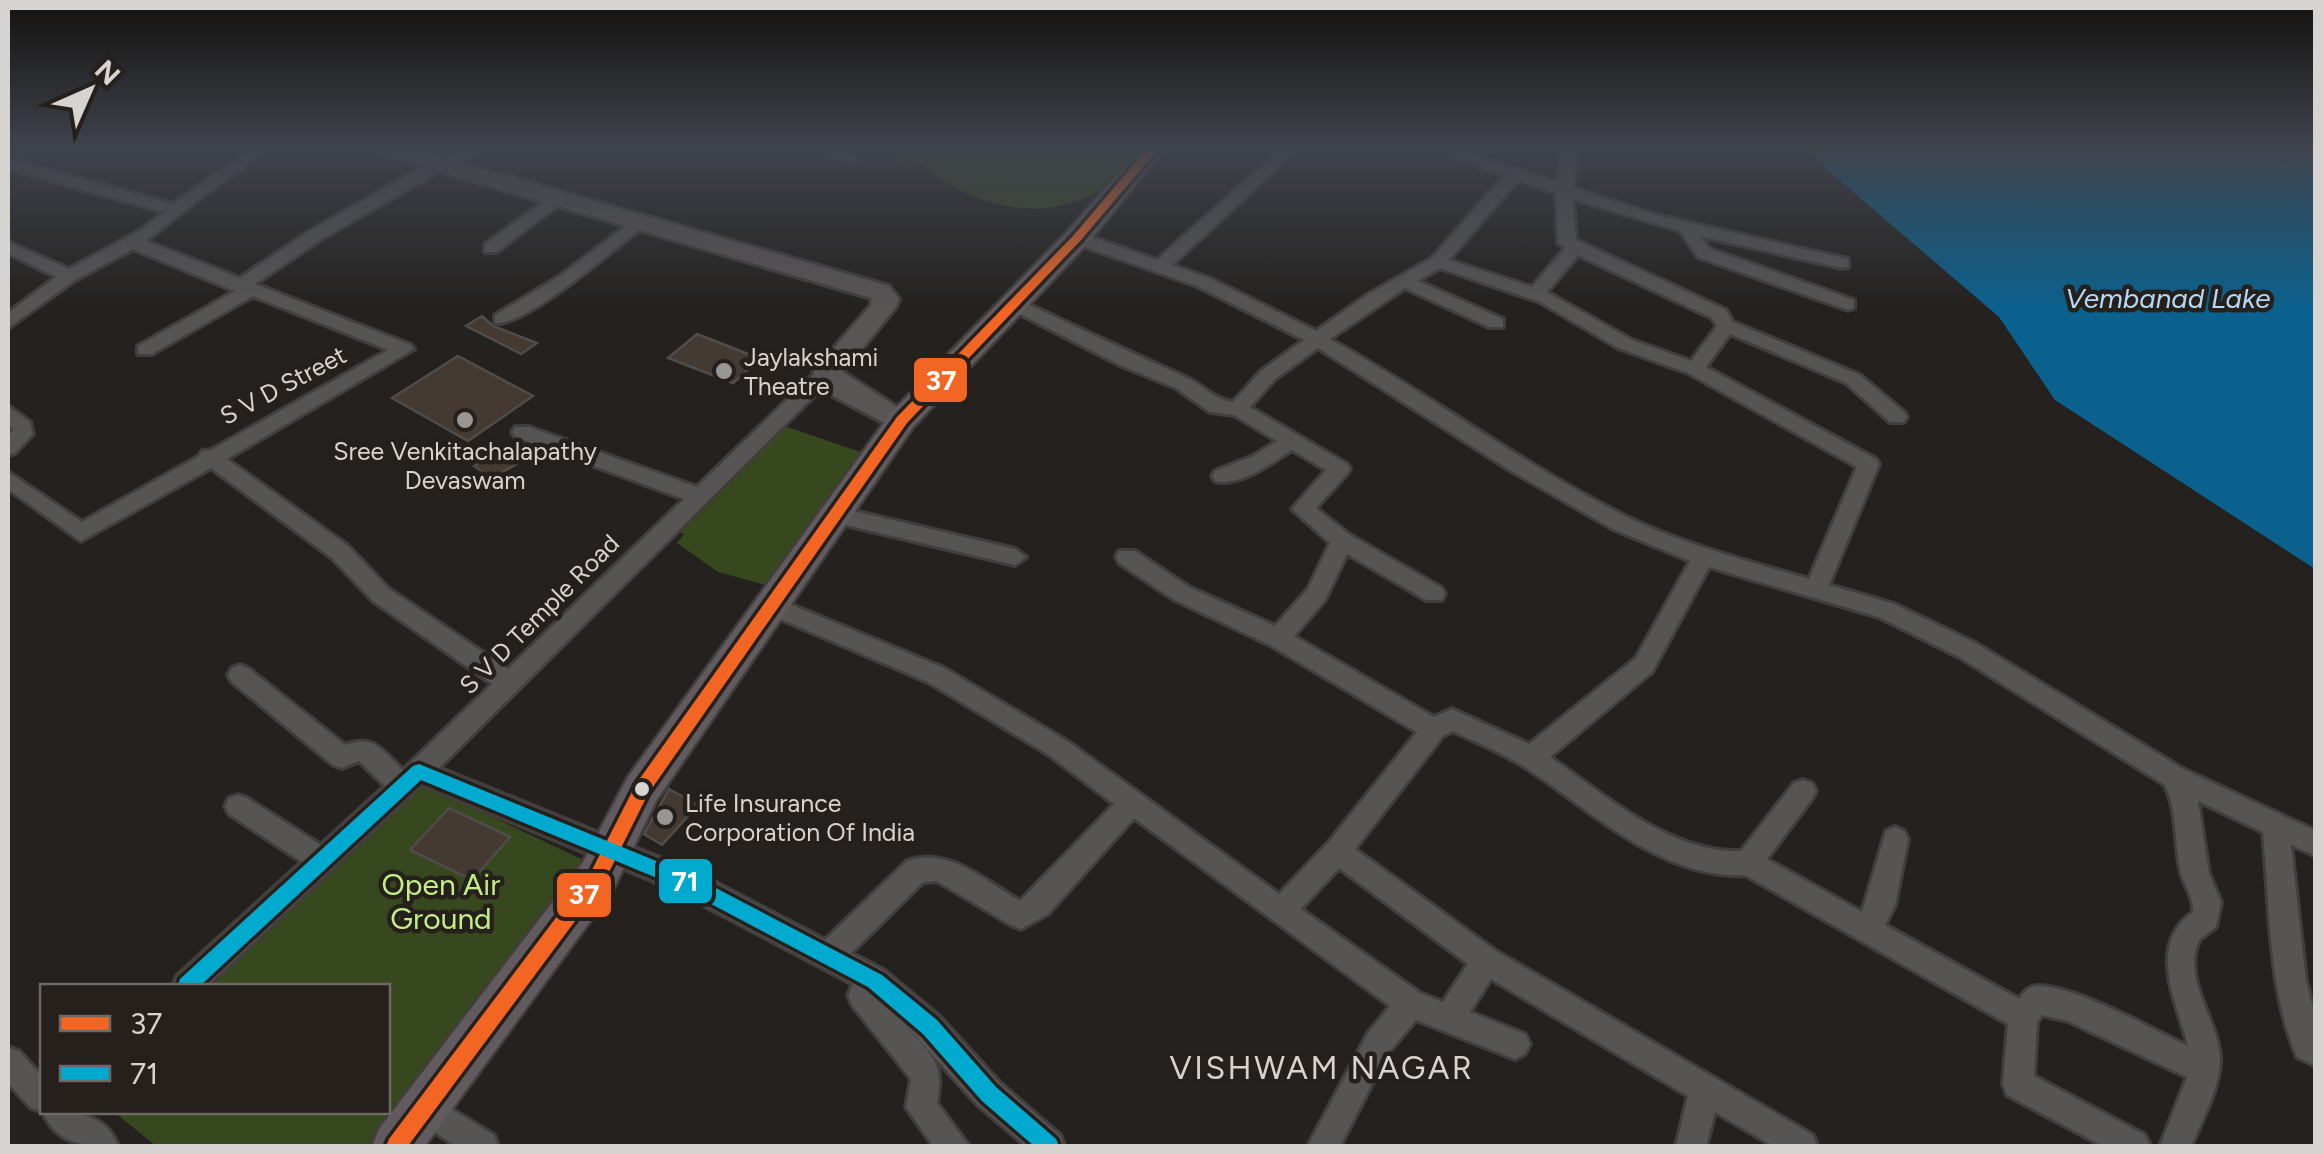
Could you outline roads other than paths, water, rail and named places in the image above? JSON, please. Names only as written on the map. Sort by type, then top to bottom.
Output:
[{"type":"main road","points":[[580,203],[880,292],[886,300],[883,307],[826,372],[844,389],[902,420]]},
{"type":"main road","points":[[396,1146],[598,876],[642,789],[902,420],[1107,203]]},
{"type":"street","points":[[151,203],[177,210]]},
{"type":"street","points":[[8,322],[69,276],[132,242],[187,203]]},
{"type":"street","points":[[145,350],[245,289],[314,236],[375,203]]},
{"type":"street","points":[[491,248],[550,203]]},
{"type":"street","points":[[1160,268],[1231,203]]},
{"type":"street","points":[[1238,410],[1268,375],[1320,341],[1373,298],[1438,262],[1489,203]]},
{"type":"street","points":[[1565,203],[1567,243],[1719,314],[1726,326],[1853,379],[1898,416]]},
{"type":"street","points":[[1605,203],[1687,229],[1842,262]]},
{"type":"street","points":[[502,319],[566,280],[639,222]]},
{"type":"street","points":[[1687,229],[1704,253],[1848,304]]},
{"type":"street","points":[[1077,238],[1203,282],[1320,341],[1514,464],[1621,523],[1703,558],[1886,610],[1968,651],[2139,752],[2174,778],[2316,844]]},
{"type":"street","name":"S V D Street","points":[[132,242],[245,289],[284,298],[404,348],[209,456],[340,552],[381,595],[510,683]]},
{"type":"street","points":[[8,247],[69,276]]},
{"type":"street","points":[[1536,294],[1575,247]]},
{"type":"street","points":[[1438,262],[1536,294],[1625,344],[1695,370],[1868,464],[1816,588]]},
{"type":"street","points":[[1408,282],[1496,323]]},
{"type":"street","points":[[1014,304],[1126,361],[1183,382],[1216,407],[1238,410],[1340,469],[1303,508],[1342,540],[1434,594]]},
{"type":"street","points":[[1695,370],[1726,326]]},
{"type":"street","name":"S V D Temple Road","points":[[189,984],[411,779],[826,372]]},
{"type":"street","points":[[8,413],[23,427],[23,434],[8,448]]},
{"type":"street","points":[[522,432],[697,495]]},
{"type":"street","points":[[1222,476],[1260,461],[1292,441]]},
{"type":"street","points":[[8,480],[81,532],[142,501],[209,456]]},
{"type":"street","points":[[837,514],[1016,558]]},
{"type":"street","points":[[1278,638],[1316,594],[1342,540]]},
{"type":"street","points":[[1127,557],[1181,593],[1278,638],[1434,729]]},
{"type":"street","points":[[1531,758],[1644,666],[1703,558]]},
{"type":"street","points":[[772,606],[936,675],[1058,748],[1411,1004],[1515,1044]]},
{"type":"street","points":[[240,675],[342,757],[363,750],[411,779],[686,882],[876,980],[930,1027],[989,1094],[1048,1146]]},
{"type":"street","points":[[1282,911],[1337,852],[1434,729],[1452,719],[1531,758],[1682,855],[1722,866],[1748,862],[1866,932],[2023,1017]]},
{"type":"street","points":[[2174,778],[2186,802],[2195,874],[2207,902],[2206,918],[2193,924],[2180,953],[2181,976],[2206,1058],[2176,1146]]},
{"type":"street","points":[[1748,862],[1803,791]]},
{"type":"street","points":[[827,957],[917,870],[940,869],[1021,916],[1038,905],[1131,803]]},
{"type":"street","points":[[238,806],[308,851],[320,864]]},
{"type":"street","points":[[2276,827],[2292,981],[2307,1047],[2316,1051]]},
{"type":"street","points":[[1866,932],[1881,905],[1896,839]]},
{"type":"street","points":[[1337,852],[1486,962],[1802,1146]]},
{"type":"street","points":[[1450,1018],[1486,962]]},
{"type":"street","points":[[876,980],[862,995],[927,1076],[921,1107],[953,1146]]},
{"type":"street","points":[[2134,1146],[2018,1084],[2023,1017],[2036,1000],[2071,1007],[2204,1069]]},
{"type":"street","points":[[1323,1146],[1378,1042],[1411,1004]]},
{"type":"street","points":[[8,1062],[40,1095]]},
{"type":"street","points":[[1691,1146],[1706,1087]]},
{"type":"street","points":[[424,1108],[483,1146]]},
{"type":"water","name":"Vembanad Lake","points":[[1866,203],[2315,203],[2315,569],[2055,400],[1999,317]]},
{"type":"place","name":"Jaylakshami Theatre","points":[[724,371]]},
{"type":"place","name":"Sree Venkitachalapathy Devaswam","points":[[465,420]]},
{"type":"place","name":"Life Insurance Corporation Of India","points":[[665,817]]},
{"type":"district","name":"VISHWAM NAGAR","points":[[1322,1068]]},
{"type":"park label","name":"Open Air Ground","points":[[441,902]]}]
